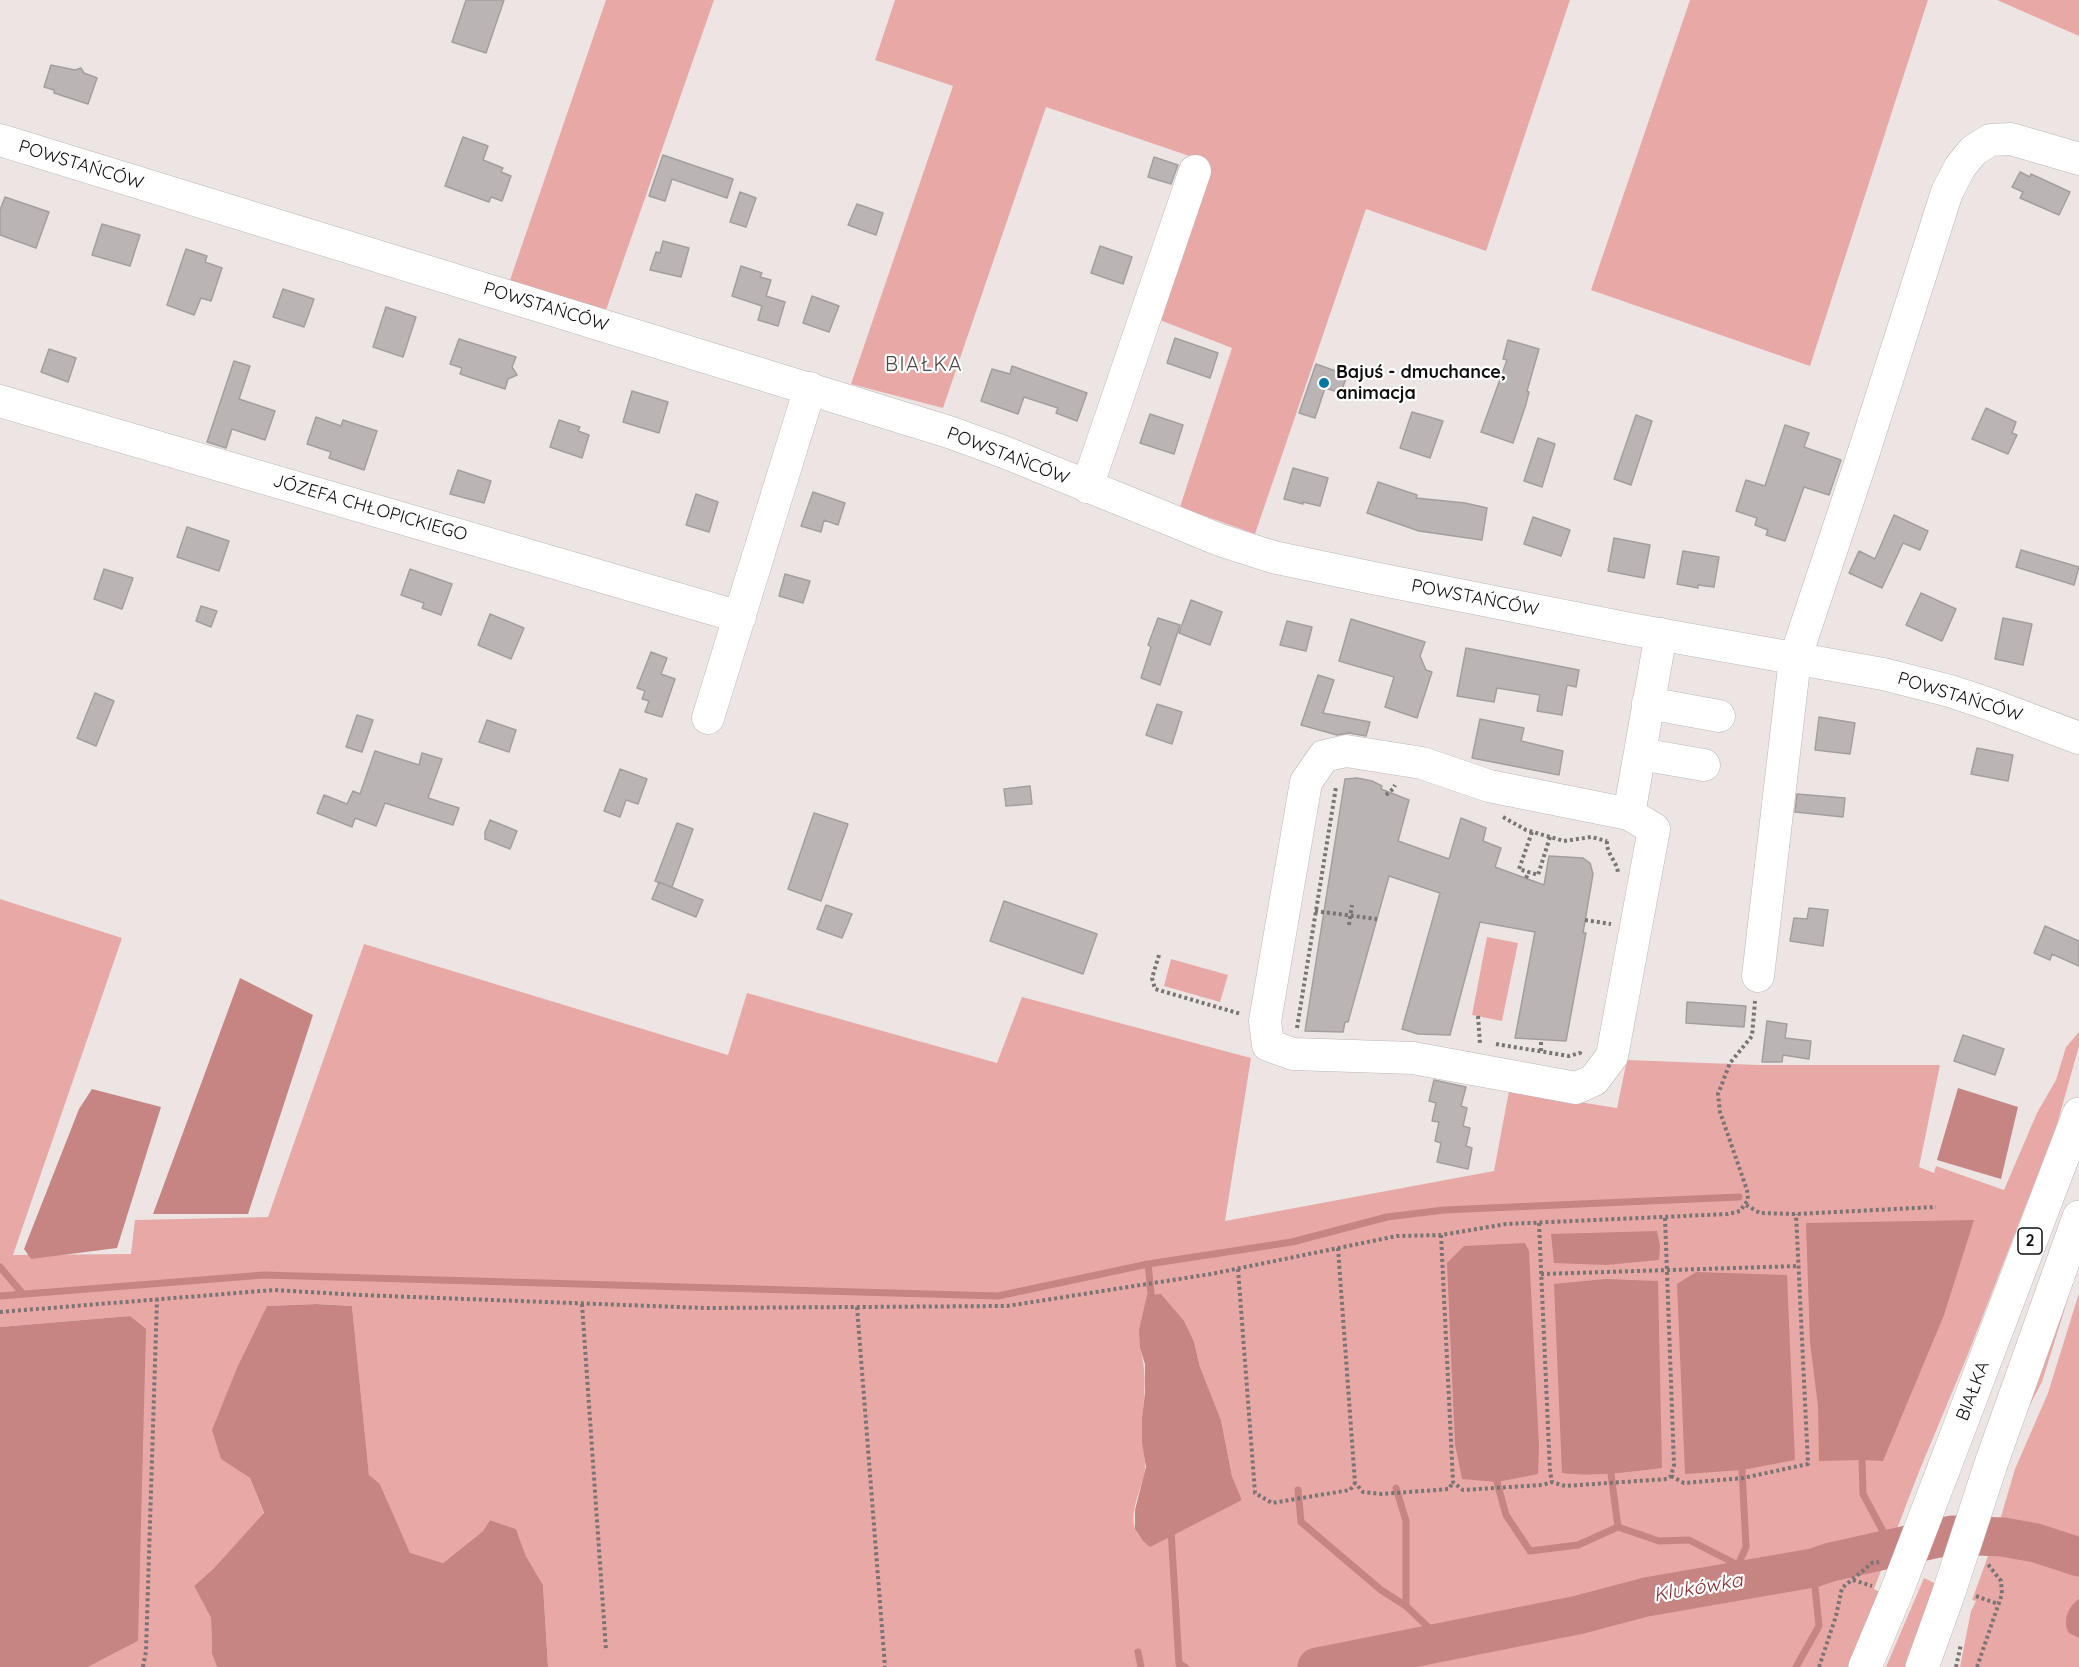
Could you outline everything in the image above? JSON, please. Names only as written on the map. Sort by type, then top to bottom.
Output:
[{"type":"highway","name":"BIAŁKA","points":[[1865,1667],[1896,1593],[2079,1114]]},
{"type":"highway","name":"2","points":[[1923,1667],[1960,1595],[1992,1461],[2079,1217]]},
{"type":"street","points":[[1758,976],[1795,659],[1862,461],[1947,192],[1960,167],[1973,151],[1990,140],[2011,139],[2079,159]]},
{"type":"street","name":"POWSTAŃCÓW","points":[[0,140],[960,436],[1220,540],[1273,557],[1372,579],[1883,674],[1950,691],[2079,738]]},
{"type":"street","name":"POWSTAŃCÓW","points":[[1087,487],[1195,171]]},
{"type":"street","points":[[708,718],[810,388]]},
{"type":"street","name":"JÓZEFA CHŁOPICKIEGO","points":[[0,401],[740,617]]},
{"type":"street","points":[[1621,813],[1640,754],[1661,634]]},
{"type":"street","points":[[1648,703],[1719,716]]},
{"type":"street","points":[[1346,751],[1422,763],[1489,786],[1621,813],[1654,829],[1612,1056],[1594,1080],[1576,1088],[1413,1058],[1293,1054],[1268,1045],[1265,1021],[1306,782],[1324,756],[1346,751]]},
{"type":"street","points":[[1640,754],[1704,765]]},
{"type":"path","points":[[1293,1054],[1338,779]]},
{"type":"path","points":[[1616,882],[1617,864],[1611,857],[1607,846],[1621,813]]},
{"type":"path","points":[[1532,832],[1519,869],[1538,875],[1550,837]]},
{"type":"path","points":[[1526,878],[1529,872]]},
{"type":"path","points":[[1349,925],[1352,905]]},
{"type":"path","points":[[1285,906],[1377,919]]},
{"type":"path","points":[[1606,935],[1610,913]]},
{"type":"path","points":[[1159,955],[1152,978],[1155,989],[1265,1021]]},
{"type":"path","points":[[0,1312],[274,1290],[705,1308],[1007,1306],[1238,1269],[1396,1236],[1441,1235],[1506,1224],[1728,1214],[1740,1211],[1748,1200],[1747,1190],[1720,1112],[1718,1094],[1730,1063],[1752,1036],[1758,976]]},
{"type":"path","points":[[1478,1017],[1480,1044]]},
{"type":"path","points":[[1540,1051],[1541,1040]]},
{"type":"path","points":[[1746,1205],[1760,1213],[1796,1214],[1936,1207]]},
{"type":"path","points":[[1671,1476],[1684,1483],[1743,1478],[1808,1464],[1796,1214]]},
{"type":"path","points":[[1453,1482],[1463,1490],[1542,1485],[1552,1482],[1565,1486],[1667,1479],[1671,1476],[1674,1465],[1665,1217]]},
{"type":"path","points":[[1539,1223],[1552,1482]]},
{"type":"path","points":[[1354,1483],[1362,1492],[1382,1494],[1449,1489],[1453,1482],[1441,1235]]},
{"type":"path","points":[[1238,1269],[1255,1493],[1272,1503],[1350,1490],[1354,1483],[1338,1248]]},
{"type":"path","points":[[1541,1274],[1799,1266]]},
{"type":"path","points":[[143,1667],[147,1639],[157,1299]]},
{"type":"path","points":[[582,1304],[606,1650]]},
{"type":"path","points":[[857,1307],[885,1667]]},
{"type":"path","points":[[1853,1579],[1862,1582]]},
{"type":"path","points":[[1960,1595],[1998,1604]]},
{"type":"shaded area","points":[[606,0],[714,0],[605,313],[508,286]]},
{"type":"shaded area","points":[[895,0],[1570,0],[1486,251],[1366,209],[1255,534],[1180,507],[1232,348],[1152,317],[1204,161],[1046,107],[943,408],[851,384],[953,86],[875,60]]},
{"type":"shaded area","points":[[1690,0],[1928,0],[1810,366],[1591,290]]},
{"type":"shaded area","points":[[1997,0],[2079,0],[2079,36]]},
{"type":"shaded area","points":[[0,899],[122,938],[13,1255],[131,1254],[135,1220],[268,1217],[364,944],[728,1055],[747,993],[997,1063],[1022,997],[1251,1058],[1225,1221],[1494,1171],[1509,1091],[1617,1108],[1627,1060],[1759,1065],[1940,1065],[1919,1167],[1934,1173],[1936,1166],[2004,1190],[2037,1113],[2056,1080],[2066,1047],[2079,1032],[2079,1046],[2056,1128],[1874,1589],[1880,1592],[1851,1667],[548,1667],[543,1585],[526,1556],[516,1529],[490,1520],[483,1531],[443,1563],[410,1554],[380,1484],[369,1476],[352,1306],[316,1304],[267,1306],[222,1459],[250,1478],[264,1514],[194,1586],[211,1618],[212,1654],[217,1667],[88,1667],[138,1641],[130,1316],[0,1327]],"holes":[[[1194,1342],[1200,1367],[1221,1420],[1232,1476],[1242,1500],[1142,1540],[1134,1521],[1135,1506],[1145,1465],[1142,1436],[1144,1370],[1140,1348]]]},
{"type":"shaded area","points":[[1487,937],[1518,943],[1502,1021],[1472,1015]]},
{"type":"shaded area","points":[[1171,959],[1228,975],[1220,1002],[1164,986]]},
{"type":"shaded area","points":[[240,978],[313,1015],[248,1214],[153,1214]]},
{"type":"shaded area","points":[[1958,1088],[2018,1107],[2001,1179],[1937,1160]]},
{"type":"shaded area","points":[[92,1089],[161,1107],[117,1248],[31,1259],[24,1249],[79,1109]]},
{"type":"shaded area","points":[[1974,1220],[1944,1315],[1883,1461],[1819,1461],[1818,1406],[1810,1343],[1806,1223]]},
{"type":"shaded area","points":[[1657,1231],[1660,1246],[1659,1260],[1606,1265],[1554,1263],[1551,1234]]},
{"type":"shaded area","points":[[1525,1243],[1529,1251],[1539,1446],[1538,1474],[1497,1482],[1462,1479],[1455,1444],[1447,1263],[1464,1246]]},
{"type":"shaded area","points":[[2079,1254],[2079,1263],[2042,1382],[2030,1405]]},
{"type":"shaded area","points":[[1696,1272],[1787,1275],[1795,1460],[1742,1470],[1685,1474],[1677,1284]]},
{"type":"shaded area","points":[[1605,1279],[1658,1281],[1662,1468],[1600,1474],[1562,1473],[1554,1284]]},
{"type":"shaded area","points":[[2079,1293],[2079,1667],[1960,1667],[1971,1611],[1976,1601],[1972,1600],[1995,1537],[2015,1469],[2048,1393]]},
{"type":"shaded area","points":[[1161,1294],[1184,1321],[1194,1342],[1200,1367],[1221,1420],[1232,1476],[1242,1500],[1150,1547],[1135,1529],[1135,1510],[1146,1467],[1142,1443],[1145,1364],[1140,1348],[1139,1330],[1147,1295]]},
{"type":"shaded area","points":[[316,1304],[352,1306],[369,1475],[380,1484],[410,1553],[443,1563],[483,1531],[490,1520],[516,1529],[526,1556],[543,1585],[548,1667],[217,1667],[212,1654],[211,1618],[194,1586],[214,1568],[264,1513],[250,1478],[221,1459],[212,1430],[237,1368],[267,1306]]},
{"type":"shaded area","points":[[130,1316],[146,1329],[138,1641],[88,1667],[0,1667],[0,1327]]},
{"type":"shaded area","points":[[1924,1578],[1942,1587],[1913,1667],[1886,1667]]},
{"type":"shaded area","points":[[2079,1599],[2079,1638],[2069,1633],[2066,1619],[2069,1610]]},
{"type":"building","points":[[466,0],[504,0],[486,53],[452,42]]},
{"type":"building","points":[[51,65],[75,70],[81,68],[84,73],[97,78],[88,104],[54,93],[54,90],[44,87]]},
{"type":"building","points":[[463,137],[488,146],[483,160],[503,168],[501,172],[511,176],[502,201],[491,197],[489,202],[445,186]]},
{"type":"building","points":[[663,155],[733,179],[727,198],[672,179],[665,201],[649,196]]},
{"type":"building","points":[[1154,157],[1178,165],[1171,184],[1148,177]]},
{"type":"building","points":[[2020,172],[2030,177],[2031,174],[2070,192],[2059,215],[2020,198],[2023,192],[2012,187]]},
{"type":"building","points":[[740,192],[756,198],[746,227],[730,222]]},
{"type":"building","points":[[5,197],[49,212],[36,248],[0,235],[0,210]]},
{"type":"building","points":[[857,204],[883,213],[876,235],[848,225]]},
{"type":"building","points":[[102,224],[140,235],[130,266],[92,255]]},
{"type":"building","points":[[663,241],[689,248],[681,277],[650,270],[656,252],[660,253]]},
{"type":"building","points":[[1100,246],[1132,257],[1123,284],[1091,273]]},
{"type":"building","points":[[186,249],[207,256],[205,262],[222,268],[211,301],[201,298],[194,315],[167,305]]},
{"type":"building","points":[[741,266],[762,273],[760,277],[771,280],[766,296],[785,302],[778,326],[758,320],[762,306],[732,296]]},
{"type":"building","points":[[283,289],[314,299],[304,327],[273,317]]},
{"type":"building","points":[[812,296],[839,306],[829,332],[803,323]]},
{"type":"building","points":[[386,307],[416,317],[403,357],[373,347]]},
{"type":"building","points":[[1175,338],[1218,353],[1210,378],[1167,363]]},
{"type":"building","points":[[459,339],[516,357],[512,367],[517,375],[508,379],[505,389],[460,374],[462,368],[450,364]]},
{"type":"building","points":[[1508,340],[1539,349],[1527,391],[1529,392],[1526,404],[1513,443],[1481,432],[1507,360],[1503,359]]},
{"type":"building","points":[[49,349],[76,358],[68,382],[41,372]]},
{"type":"building","points":[[234,361],[250,366],[239,399],[275,411],[265,440],[232,429],[226,448],[207,442]]},
{"type":"building","points":[[1316,364],[1347,375],[1341,393],[1325,388],[1315,418],[1299,413]]},
{"type":"building","points":[[1012,366],[1087,393],[1077,421],[1056,413],[1058,408],[1024,397],[1018,414],[981,401],[992,369],[1010,374]]},
{"type":"building","points":[[632,391],[668,402],[659,433],[623,422]]},
{"type":"building","points":[[1986,408],[2016,422],[2012,433],[2017,435],[2008,454],[1972,439]]},
{"type":"building","points":[[1412,412],[1443,421],[1430,458],[1400,448]]},
{"type":"building","points":[[1150,414],[1183,425],[1174,454],[1140,443]]},
{"type":"building","points":[[1636,415],[1652,421],[1631,485],[1614,479]]},
{"type":"building","points":[[316,417],[341,426],[343,420],[377,431],[364,470],[329,458],[331,452],[307,444]]},
{"type":"building","points":[[559,420],[580,427],[578,431],[589,435],[582,458],[550,447]]},
{"type":"building","points":[[1785,425],[1809,433],[1804,447],[1841,460],[1829,495],[1804,487],[1785,541],[1766,535],[1768,530],[1755,525],[1757,518],[1736,511],[1746,480],[1765,486]]},
{"type":"building","points":[[1538,438],[1555,444],[1542,487],[1524,481]]},
{"type":"building","points":[[1293,468],[1328,478],[1320,506],[1284,499]]},
{"type":"building","points":[[458,470],[491,481],[484,503],[450,494]]},
{"type":"building","points":[[1378,482],[1417,495],[1416,498],[1465,503],[1487,508],[1482,540],[1419,531],[1367,513]]},
{"type":"building","points":[[813,492],[845,503],[838,525],[824,520],[821,532],[801,526]]},
{"type":"building","points":[[696,494],[718,502],[709,532],[686,525]]},
{"type":"building","points":[[1894,515],[1928,531],[1920,550],[1903,543],[1882,588],[1849,573],[1859,551],[1875,559]]},
{"type":"building","points":[[1533,517],[1570,530],[1561,556],[1524,544]]},
{"type":"building","points":[[187,527],[229,541],[219,571],[177,557]]},
{"type":"building","points":[[1614,538],[1650,545],[1644,578],[1608,571]]},
{"type":"building","points":[[2021,550],[2079,567],[2074,585],[2016,567]]},
{"type":"building","points":[[1683,551],[1719,557],[1714,587],[1698,585],[1698,588],[1677,584]]},
{"type":"building","points":[[104,569],[133,578],[122,609],[94,599]]},
{"type":"building","points":[[410,569],[452,584],[441,615],[422,608],[424,603],[401,595]]},
{"type":"building","points":[[785,574],[810,581],[803,603],[779,596]]},
{"type":"building","points":[[1921,593],[1956,609],[1942,641],[1906,625]]},
{"type":"building","points":[[1191,600],[1222,612],[1210,645],[1179,633]]},
{"type":"building","points":[[201,606],[217,611],[211,627],[196,621]]},
{"type":"building","points":[[490,614],[524,628],[511,659],[478,645]]},
{"type":"building","points":[[1158,618],[1180,625],[1160,685],[1141,678],[1151,647],[1148,645]]},
{"type":"building","points":[[2003,618],[2032,624],[2023,665],[1995,659]]},
{"type":"building","points":[[1351,619],[1425,642],[1420,656],[1426,670],[1432,672],[1417,718],[1385,707],[1394,677],[1339,661]]},
{"type":"building","points":[[1287,621],[1312,627],[1306,651],[1280,645]]},
{"type":"building","points":[[1466,648],[1579,670],[1576,687],[1567,685],[1562,715],[1537,711],[1540,695],[1497,688],[1494,702],[1457,696]]},
{"type":"building","points":[[651,652],[667,658],[661,674],[675,679],[662,717],[645,712],[649,701],[642,699],[645,691],[637,688]]},
{"type":"building","points":[[1318,675],[1334,680],[1323,713],[1370,722],[1366,736],[1349,733],[1337,735],[1301,725]]},
{"type":"building","points":[[95,693],[114,701],[96,746],[77,738]]},
{"type":"building","points":[[1157,704],[1182,712],[1172,744],[1146,735]]},
{"type":"building","points":[[357,715],[373,720],[362,752],[346,747]]},
{"type":"building","points":[[1819,717],[1855,723],[1850,754],[1815,750]]},
{"type":"building","points":[[1480,719],[1524,728],[1521,741],[1563,751],[1559,775],[1472,758]]},
{"type":"building","points":[[487,720],[516,730],[509,752],[479,742]]},
{"type":"building","points":[[1977,748],[2013,755],[2008,781],[1971,774]]},
{"type":"building","points":[[375,751],[419,765],[422,753],[442,759],[428,798],[459,808],[453,825],[385,803],[376,826],[355,818],[352,827],[317,813],[324,795],[347,804],[353,791],[360,794]]},
{"type":"building","points":[[620,769],[647,779],[638,804],[626,800],[620,817],[604,811]]},
{"type":"building","points":[[1357,778],[1372,781],[1382,786],[1381,789],[1409,800],[1398,841],[1449,859],[1461,818],[1486,828],[1483,841],[1501,848],[1495,867],[1544,885],[1549,856],[1583,858],[1590,863],[1593,874],[1583,933],[1586,933],[1566,1041],[1515,1038],[1535,932],[1480,922],[1450,1035],[1418,1034],[1402,1029],[1440,893],[1389,876],[1348,1022],[1345,1022],[1343,1032],[1305,1031],[1345,779]]},
{"type":"building","points":[[1030,786],[1032,804],[1006,806],[1004,789]]},
{"type":"building","points":[[1797,794],[1845,798],[1843,817],[1795,812]]},
{"type":"building","points":[[814,813],[848,824],[821,901],[788,889]]},
{"type":"building","points":[[490,820],[517,831],[510,849],[485,839]]},
{"type":"building","points":[[677,823],[693,829],[672,887],[655,881]]},
{"type":"building","points":[[659,882],[703,900],[696,917],[652,899]]},
{"type":"building","points":[[1004,901],[1097,934],[1083,974],[990,941]]},
{"type":"building","points":[[826,905],[852,914],[842,938],[817,929]]},
{"type":"building","points":[[1809,908],[1828,910],[1823,946],[1790,941],[1794,918],[1807,919]]},
{"type":"building","points":[[2045,926],[2079,941],[2079,966],[2052,954],[2050,960],[2034,953]]},
{"type":"building","points":[[1687,1002],[1746,1006],[1744,1027],[1686,1023]]},
{"type":"building","points":[[1767,1021],[1787,1024],[1785,1038],[1811,1041],[1809,1059],[1783,1055],[1782,1062],[1762,1062]]},
{"type":"building","points":[[1963,1035],[2004,1049],[1995,1075],[1954,1061]]},
{"type":"building","points":[[1434,1080],[1466,1087],[1461,1106],[1467,1108],[1463,1126],[1470,1128],[1466,1146],[1472,1148],[1468,1169],[1437,1162],[1441,1143],[1435,1141],[1439,1122],[1432,1121],[1436,1103],[1429,1101]]},
{"type":"waterway","points":[[0,1296],[264,1275],[998,1296],[1148,1264],[1292,1242],[1387,1217],[1444,1210],[1739,1197]]},
{"type":"waterway","points":[[1148,1264],[1152,1303]]},
{"type":"waterway","points":[[0,1267],[23,1294]]},
{"type":"waterway","points":[[1862,1460],[1863,1494],[1892,1548]]},
{"type":"waterway","points":[[1738,1565],[1746,1547],[1742,1470]]},
{"type":"waterway","points":[[1611,1474],[1618,1527]]},
{"type":"waterway","points":[[1497,1482],[1506,1515],[1530,1551],[1578,1545],[1618,1527],[1659,1541],[1689,1540],[1738,1565],[1745,1581]]},
{"type":"waterway","points":[[1396,1488],[1406,1521],[1406,1606]]},
{"type":"waterway","points":[[1298,1490],[1301,1522],[1381,1590],[1406,1606],[1444,1642]]},
{"type":"waterway","points":[[1171,1530],[1179,1664],[1185,1667]]},
{"type":"waterway","name":"Klukówka","points":[[1317,1667],[1578,1615],[1646,1597],[1813,1568],[1952,1535],[2003,1537],[2036,1543],[2079,1557]]},
{"type":"waterway","points":[[1796,1667],[1819,1626],[1813,1568]]},
{"type":"waterway","points":[[1138,1652],[1141,1667]]},
{"type":"place","name":"Bajuś - dmuchance, animacja","points":[[1324,383]]},
{"type":"district","name":"BIAŁKA","points":[[924,365]]}]
